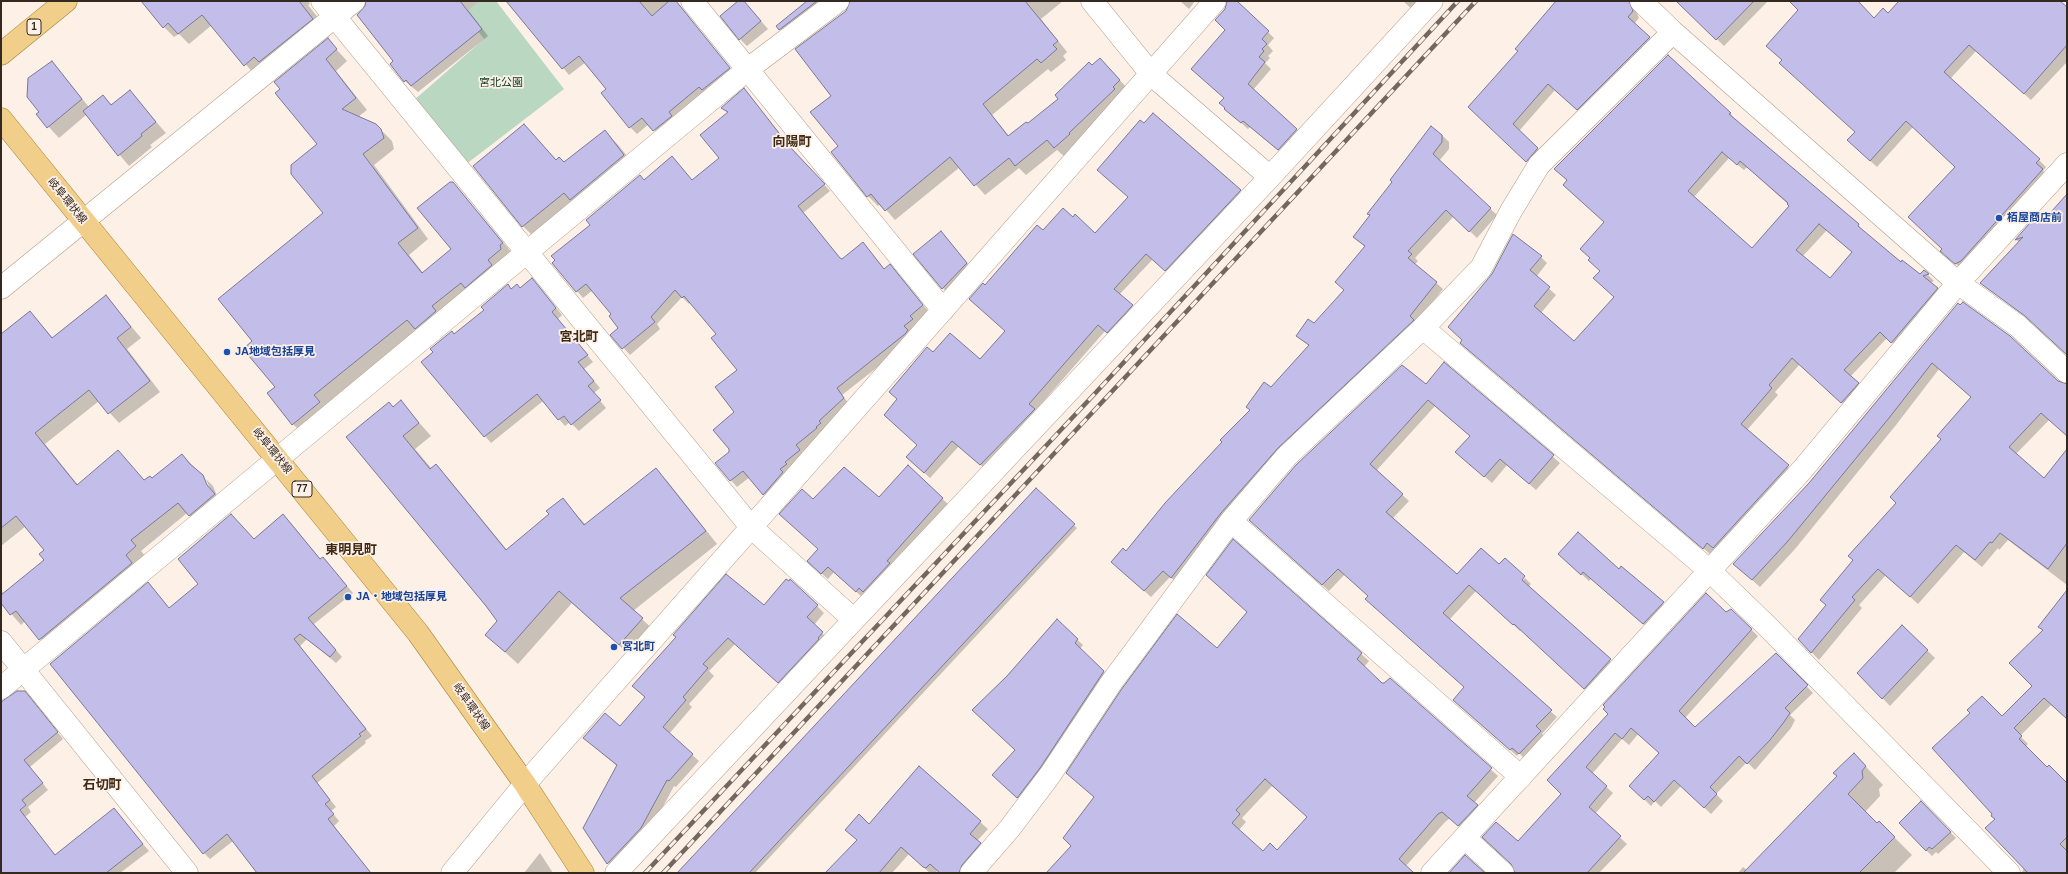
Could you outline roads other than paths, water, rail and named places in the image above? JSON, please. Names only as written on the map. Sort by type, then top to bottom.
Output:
[{"type":"main road","name":"1","points":[[1,54],[66,1]]},
{"type":"main road","name":"岐阜環状線","points":[[1,119],[418,633],[525,784],[583,873]]},
{"type":"street","points":[[1,288],[83,221],[329,9],[354,1]]},
{"type":"street","points":[[692,1],[943,310]]},
{"type":"street","points":[[1,688],[748,69],[838,1]]},
{"type":"street","points":[[1092,1],[1152,75],[1270,177]]},
{"type":"street","points":[[452,873],[525,784],[750,527],[1216,1]]},
{"type":"street","points":[[616,873],[853,619],[1270,177],[1432,1]]},
{"type":"street","points":[[1641,1],[1673,32],[1958,283],[2018,326],[2067,372]]},
{"type":"street","points":[[329,9],[750,527],[853,619]]},
{"type":"street","points":[[971,873],[1010,828],[1050,775],[1111,683],[1231,521],[1287,456],[1423,328],[1481,268],[1511,211],[1538,165],[1673,32]]},
{"type":"street","points":[[1432,873],[1710,572],[1802,470],[1958,283],[2067,164]]},
{"type":"street","points":[[1423,328],[1710,572],[1768,627],[2009,873]]},
{"type":"street","points":[[1231,521],[1521,777]]},
{"type":"street","points":[[1,642],[187,873]]},
{"type":"street","points":[[1465,838],[1503,873]]},
{"type":"railway","points":[[645,873],[1088,401],[1458,1]]},
{"type":"railway","points":[[663,873],[1476,1]]},
{"type":"place","name":"栢屋商店前","points":[[1999,218]]},
{"type":"place","name":"JA地域包括厚見","points":[[227,352]]},
{"type":"place","name":"JA・地域包括厚見","points":[[348,597]]},
{"type":"place","name":"宮北町","points":[[614,647]]},
{"type":"district","name":"向陽町","points":[[792,142]]},
{"type":"district","name":"宮北町","points":[[579,337]]},
{"type":"district","name":"東明見町","points":[[351,550]]},
{"type":"district","name":"石切町","points":[[102,785]]},
{"type":"park label","name":"宮北公園","points":[[501,83]]}]
